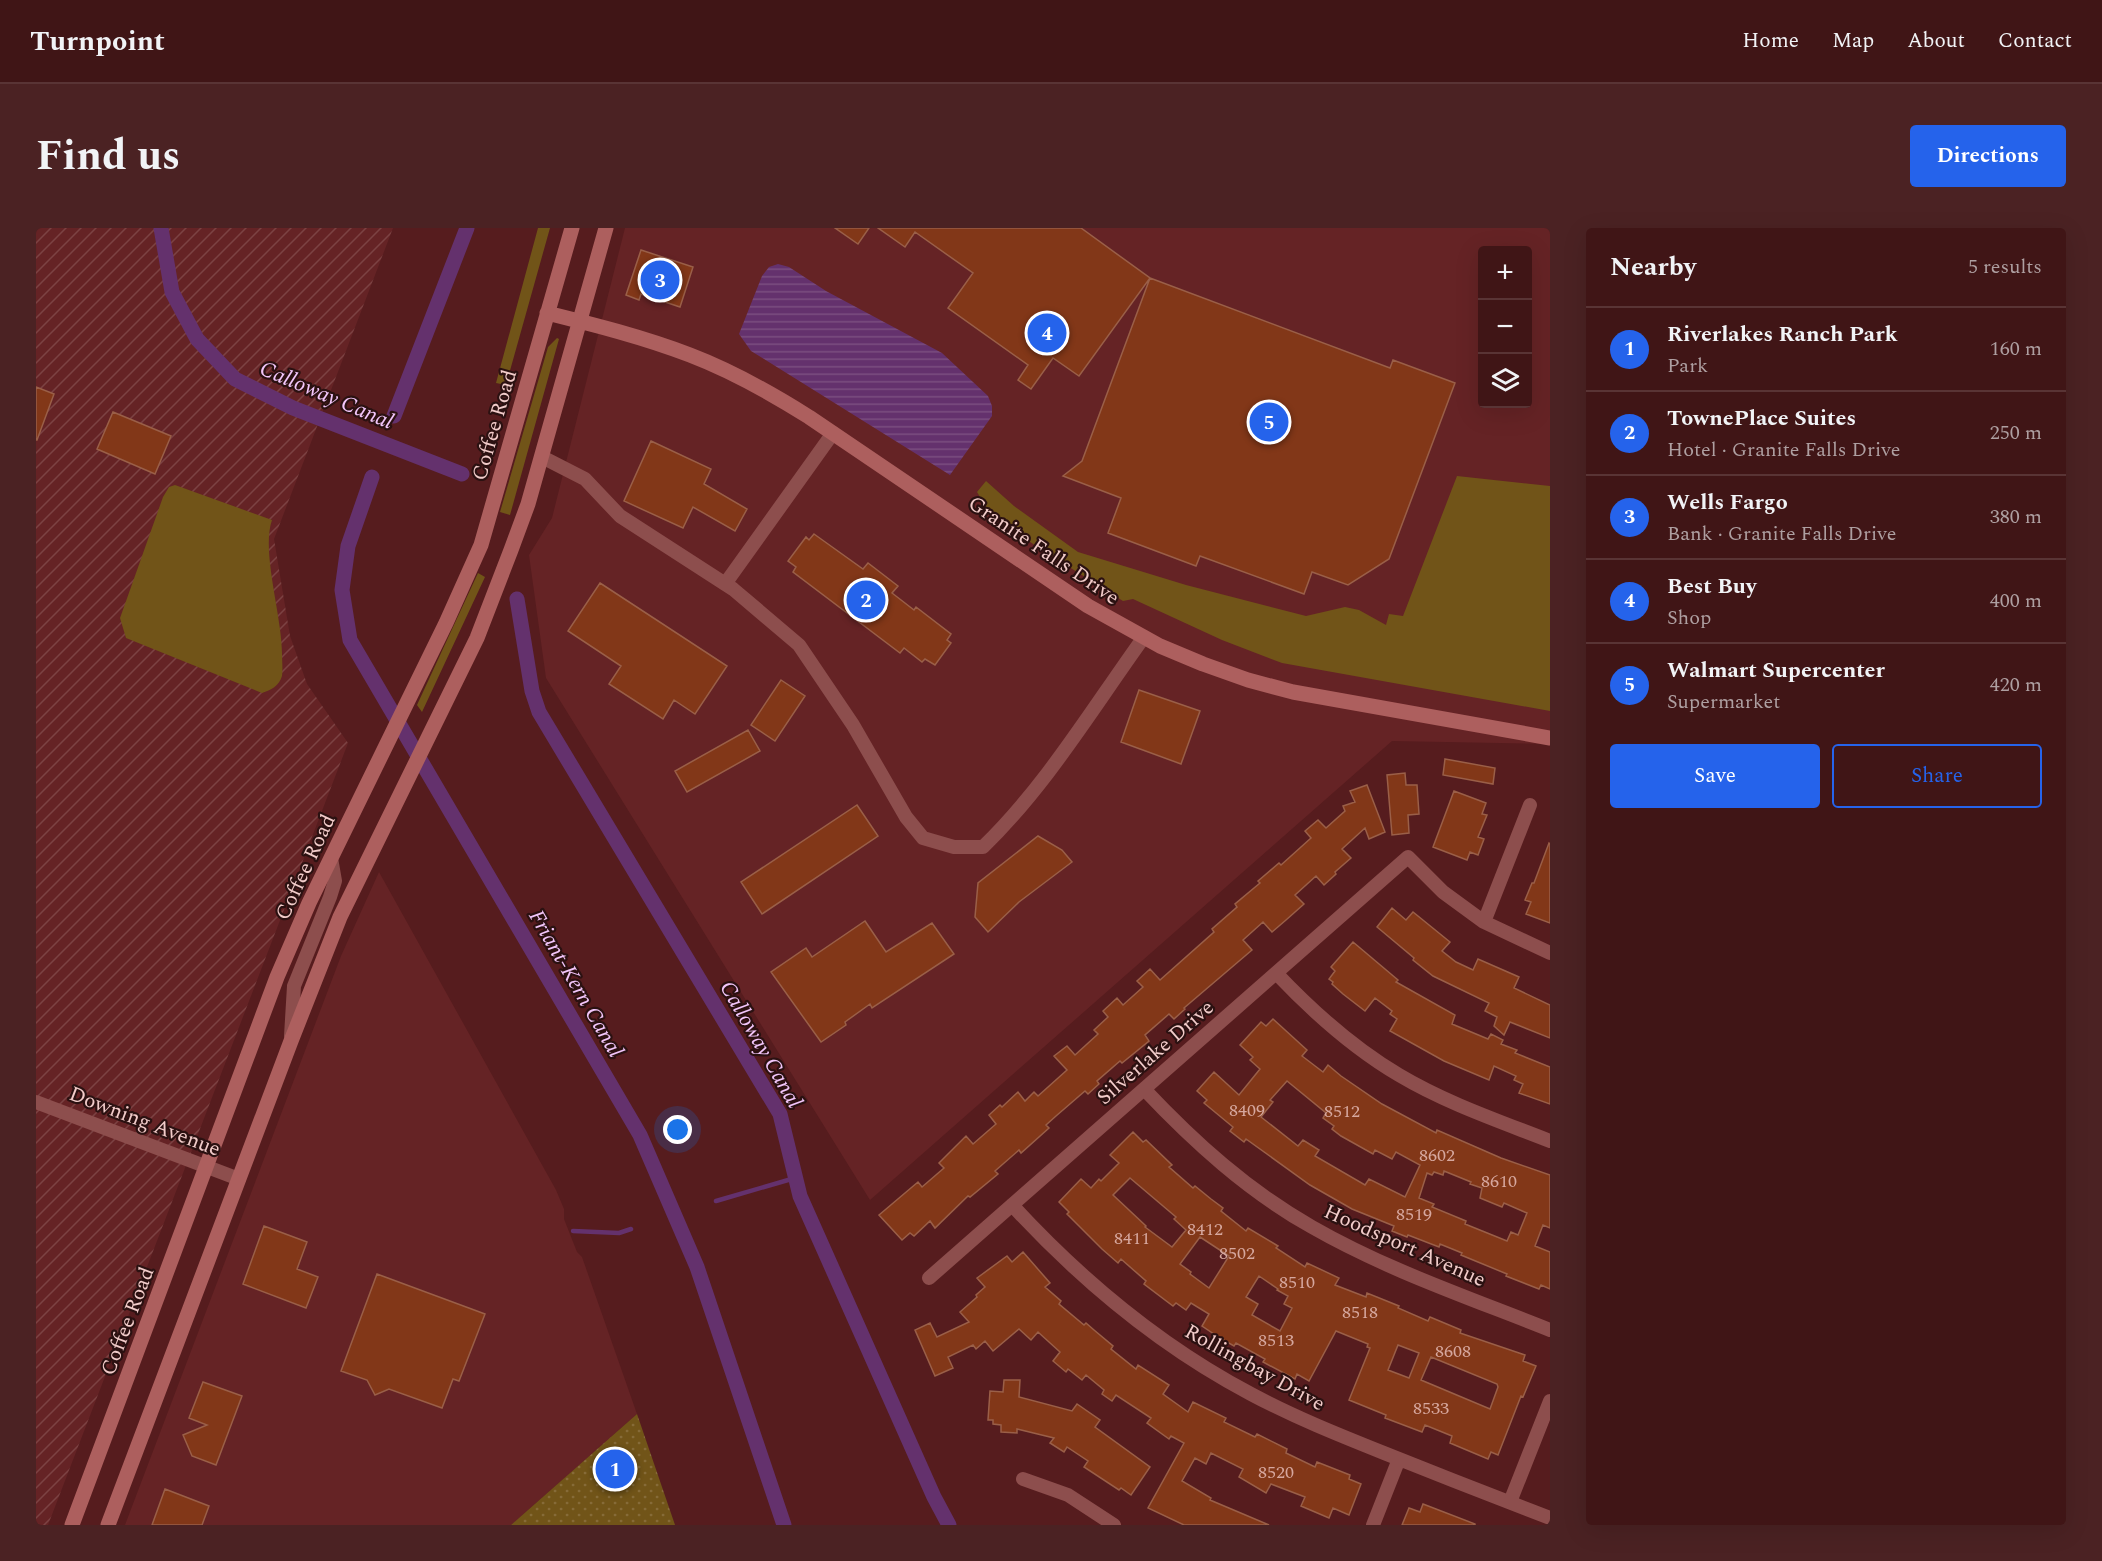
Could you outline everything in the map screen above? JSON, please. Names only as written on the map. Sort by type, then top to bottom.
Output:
[{"type":"main road","name":"Coffee Road","points":[[72,1525],[277,977],[309,903],[446,623],[481,544],[572,228]]},
{"type":"main road","points":[[108,1525],[340,917],[477,638],[528,504],[606,228]]},
{"type":"main road","name":"Granite Falls Drive","points":[[547,313],[647,340],[726,370],[767,391],[833,433],[1088,606],[1144,637],[1203,664],[1248,680],[1293,692],[1550,738]]},
{"type":"street","points":[[725,584],[833,433]]},
{"type":"street","points":[[542,457],[585,479],[620,516],[725,584],[799,645],[853,725],[906,818],[922,838],[954,847],[983,847],[1004,827],[1050,772],[1144,637]]},
{"type":"street","points":[[1530,805],[1484,922],[1550,953]]},
{"type":"street","name":"Silverlake Drive","points":[[930,1278],[1408,857],[1443,892],[1484,922]]},
{"type":"street","points":[[291,1041],[294,986],[335,881],[332,858]]},
{"type":"street","points":[[1276,973],[1334,1030],[1399,1075],[1439,1096],[1550,1141]]},
{"type":"street","name":"Hoodsport Avenue","points":[[1144,1089],[1194,1141],[1265,1197],[1310,1226],[1374,1259],[1550,1330]]},
{"type":"street","name":"Downing Avenue","points":[[36,1102],[239,1179]]},
{"type":"street","name":"Rollingbay Drive","points":[[1012,1205],[1084,1277],[1136,1321],[1192,1360],[1280,1409],[1399,1459],[1550,1518]]},
{"type":"street","points":[[1510,1503],[1550,1401]]},
{"type":"street","points":[[1373,1525],[1399,1459]]},
{"type":"street","points":[[1023,1479],[1068,1495],[1114,1525]]},
{"type":"shaded area","points":[[36,228],[393,228],[274,539],[290,636],[307,684],[348,743],[48,1525],[36,1525]]},
{"type":"shaded area","points":[[538,228],[550,228],[506,385],[496,383]]},
{"type":"shaded area","points":[[625,228],[1550,228],[1550,744],[1392,741],[870,1200],[546,678],[529,555],[552,518]]},
{"type":"shaded area","points":[[778,264],[789,267],[826,291],[942,353],[988,396],[992,406],[992,416],[950,475],[751,351],[739,334],[762,276],[769,267]]},
{"type":"shaded area","points":[[557,338],[559,339],[510,515],[500,512],[548,347]]},
{"type":"shaded area","points":[[1457,476],[1550,486],[1550,711],[1282,663],[1222,640],[1133,599],[1123,601],[991,515],[977,492],[986,481],[1014,506],[1078,552],[1186,585],[1306,616],[1345,607],[1359,610],[1386,625],[1389,614],[1403,616]]},
{"type":"shaded area","points":[[175,485],[272,520],[269,533],[270,566],[281,638],[282,676],[274,687],[262,693],[126,638],[120,618],[163,497],[169,487]]},
{"type":"shaded area","points":[[478,573],[485,577],[422,712],[417,705]]},
{"type":"shaded area","points":[[379,872],[556,1190],[564,1209],[564,1219],[577,1252],[582,1257],[637,1414],[511,1525],[125,1525],[341,956]]},
{"type":"shaded area","points":[[637,1414],[675,1525],[511,1525]]},
{"type":"building","points":[[835,228],[869,228],[858,244]]},
{"type":"building","points":[[878,228],[1081,228],[1150,278],[1079,376],[1053,358],[1031,389],[1018,380],[1028,365],[948,308],[973,273],[915,232],[905,247]]},
{"type":"building","points":[[641,250],[693,267],[680,307],[641,294],[639,300],[626,295]]},
{"type":"building","points":[[1150,278],[1390,368],[1393,360],[1455,383],[1389,559],[1348,585],[1312,572],[1304,594],[1200,556],[1196,566],[1108,533],[1121,498],[1063,476],[1082,461]]},
{"type":"building","points":[[36,387],[54,394],[37,440],[36,440]]},
{"type":"building","points":[[113,412],[171,436],[155,474],[97,449]]},
{"type":"building","points":[[651,441],[711,469],[704,484],[747,509],[735,531],[693,507],[683,528],[624,501]]},
{"type":"building","points":[[814,534],[863,569],[868,563],[898,586],[892,593],[914,610],[916,607],[951,634],[947,640],[951,643],[935,665],[925,659],[922,662],[904,648],[900,653],[793,572],[796,567],[788,561],[806,537],[809,540]]},
{"type":"building","points":[[600,583],[727,666],[695,714],[674,700],[663,719],[609,684],[621,666],[568,631]]},
{"type":"building","points":[[781,680],[805,696],[775,741],[751,725]]},
{"type":"building","points":[[1139,690],[1200,711],[1181,764],[1121,742]]},
{"type":"building","points":[[748,730],[760,751],[687,792],[675,771]]},
{"type":"building","points":[[1445,759],[1495,768],[1493,784],[1443,775]]},
{"type":"building","points":[[1405,773],[1406,785],[1417,785],[1419,814],[1408,815],[1409,833],[1392,835],[1387,775]]},
{"type":"building","points":[[1367,785],[1385,832],[1369,839],[1365,828],[1342,849],[1351,858],[1335,872],[1336,874],[1324,885],[1316,876],[1295,895],[1304,904],[1272,932],[1263,922],[1243,940],[1252,950],[1174,1019],[1169,1014],[1145,1035],[1149,1041],[1122,1063],[1120,1061],[1097,1081],[1099,1084],[1088,1094],[1085,1091],[1056,1116],[1046,1125],[1049,1128],[1021,1153],[1019,1150],[995,1171],[998,1174],[970,1197],[968,1196],[935,1228],[930,1221],[914,1236],[910,1233],[902,1240],[879,1215],[918,1182],[922,1187],[944,1168],[939,1163],[966,1136],[973,1144],[996,1124],[989,1115],[1000,1105],[1002,1107],[1018,1092],[1025,1101],[1034,1092],[1038,1096],[1067,1070],[1054,1056],[1067,1046],[1075,1055],[1098,1034],[1094,1030],[1108,1017],[1103,1011],[1117,998],[1123,1005],[1143,987],[1137,981],[1150,969],[1160,980],[1214,932],[1212,929],[1237,907],[1235,904],[1260,883],[1258,881],[1279,863],[1281,865],[1311,838],[1305,831],[1318,820],[1326,828],[1345,811],[1343,806],[1355,802],[1350,791]]},
{"type":"building","points":[[1454,791],[1486,803],[1482,814],[1487,815],[1478,837],[1484,839],[1478,855],[1470,852],[1467,860],[1433,847]]},
{"type":"building","points":[[857,805],[878,836],[762,914],[741,882]]},
{"type":"building","points":[[1038,836],[1062,850],[1072,862],[1019,902],[988,932],[975,917],[978,883]]},
{"type":"building","points":[[1549,843],[1550,923],[1526,914],[1531,902],[1525,900]]},
{"type":"building","points":[[1392,908],[1406,920],[1413,912],[1450,942],[1442,951],[1456,962],[1473,970],[1478,959],[1519,977],[1514,988],[1550,1005],[1550,1038],[1510,1022],[1504,1035],[1494,1026],[1497,1017],[1485,1011],[1489,1003],[1433,976],[1377,927]]},
{"type":"building","points":[[865,921],[886,952],[932,923],[954,954],[872,1008],[870,1004],[845,1022],[846,1025],[821,1042],[771,972],[806,948],[812,957]]},
{"type":"building","points":[[1353,942],[1398,980],[1396,982],[1455,1015],[1452,1024],[1488,1039],[1491,1034],[1503,1040],[1501,1044],[1517,1050],[1515,1053],[1550,1067],[1550,1104],[1519,1093],[1523,1084],[1514,1080],[1516,1076],[1494,1066],[1489,1080],[1444,1061],[1390,1031],[1397,1019],[1390,1014],[1392,1011],[1375,998],[1365,1011],[1343,994],[1329,979],[1335,971],[1331,967]]},
{"type":"building","points":[[1273,1019],[1307,1050],[1302,1056],[1323,1072],[1328,1065],[1382,1104],[1436,1133],[1437,1130],[1501,1158],[1550,1175],[1550,1228],[1543,1225],[1535,1246],[1550,1252],[1550,1289],[1541,1285],[1539,1289],[1506,1276],[1507,1274],[1440,1244],[1439,1247],[1392,1231],[1394,1226],[1352,1209],[1310,1185],[1246,1139],[1244,1142],[1230,1131],[1233,1127],[1204,1103],[1207,1100],[1197,1091],[1214,1072],[1239,1095],[1260,1069],[1250,1060],[1253,1057],[1240,1045],[1261,1022],[1266,1026]],"holes":[[[1287,1081],[1326,1113],[1323,1118],[1334,1126],[1332,1129],[1341,1136],[1373,1154],[1375,1150],[1392,1159],[1396,1152],[1420,1165],[1405,1197],[1369,1179],[1365,1185],[1315,1156],[1319,1150],[1303,1140],[1298,1146],[1261,1117],[1273,1102],[1270,1100]],[[1444,1171],[1482,1188],[1480,1198],[1502,1207],[1504,1203],[1527,1213],[1518,1235],[1511,1232],[1507,1241],[1465,1224],[1466,1221],[1432,1207],[1434,1204],[1419,1198],[1427,1173],[1432,1175],[1434,1172],[1443,1175]]]},
{"type":"building","points":[[1133,1132],[1143,1142],[1146,1140],[1172,1165],[1169,1167],[1193,1188],[1195,1186],[1223,1208],[1221,1211],[1246,1231],[1248,1228],[1278,1246],[1276,1248],[1305,1267],[1307,1263],[1339,1278],[1335,1285],[1366,1297],[1367,1293],[1428,1321],[1430,1317],[1461,1330],[1460,1333],[1525,1355],[1523,1361],[1536,1366],[1523,1397],[1521,1396],[1498,1455],[1491,1452],[1488,1459],[1450,1443],[1452,1436],[1425,1425],[1422,1432],[1385,1418],[1386,1415],[1349,1400],[1370,1348],[1367,1347],[1368,1344],[1336,1331],[1309,1381],[1297,1374],[1295,1379],[1263,1362],[1265,1359],[1236,1343],[1234,1346],[1202,1326],[1209,1314],[1191,1303],[1186,1310],[1176,1303],[1173,1306],[1144,1284],[1146,1281],[1121,1259],[1118,1263],[1102,1249],[1067,1214],[1069,1212],[1059,1202],[1081,1179],[1091,1188],[1099,1179],[1101,1181],[1119,1163],[1110,1155]],"holes":[[[1130,1178],[1176,1217],[1174,1219],[1186,1230],[1172,1247],[1145,1227],[1113,1195]],[[1200,1237],[1229,1256],[1209,1288],[1180,1264]],[[1259,1276],[1288,1296],[1284,1304],[1292,1308],[1280,1331],[1252,1315],[1258,1304],[1246,1297]],[[1398,1345],[1419,1353],[1409,1378],[1388,1370]],[[1431,1357],[1497,1384],[1490,1409],[1421,1380]]]},
{"type":"building","points":[[264,1226],[307,1242],[297,1269],[318,1277],[306,1308],[243,1284]]},
{"type":"building","points":[[1023,1252],[1050,1283],[1045,1287],[1061,1301],[1059,1304],[1084,1325],[1086,1323],[1113,1346],[1111,1349],[1136,1369],[1138,1365],[1169,1385],[1163,1394],[1188,1412],[1193,1402],[1226,1418],[1224,1422],[1255,1437],[1257,1434],[1287,1449],[1286,1453],[1315,1467],[1317,1462],[1350,1475],[1349,1479],[1361,1484],[1349,1515],[1333,1508],[1329,1518],[1301,1506],[1305,1497],[1271,1484],[1266,1493],[1239,1477],[1243,1469],[1211,1453],[1206,1464],[1195,1458],[1182,1481],[1211,1498],[1210,1500],[1269,1525],[1184,1525],[1148,1508],[1184,1443],[1171,1436],[1169,1439],[1147,1423],[1151,1418],[1116,1395],[1112,1401],[1102,1394],[1104,1390],[1086,1375],[1082,1380],[1068,1369],[1066,1372],[1053,1361],[1060,1352],[1038,1332],[1031,1340],[1019,1329],[993,1351],[985,1341],[976,1349],[973,1345],[948,1357],[953,1368],[935,1376],[915,1330],[930,1323],[937,1337],[969,1322],[960,1312],[985,1287],[977,1278],[1007,1256],[1012,1262]]},
{"type":"building","points":[[377,1274],[485,1314],[459,1381],[453,1379],[442,1408],[389,1389],[375,1395],[367,1380],[341,1371]]},
{"type":"building","points":[[1004,1380],[1020,1380],[1019,1397],[1072,1411],[1077,1404],[1100,1420],[1095,1427],[1150,1467],[1131,1495],[1121,1488],[1119,1490],[1084,1467],[1088,1461],[1067,1447],[1064,1452],[1050,1443],[1054,1438],[1017,1429],[1017,1433],[1001,1432],[1001,1425],[993,1424],[993,1420],[988,1420],[990,1391],[1003,1392]]},
{"type":"building","points":[[203,1382],[242,1396],[216,1465],[192,1456],[183,1435],[207,1425],[189,1418]]},
{"type":"building","points":[[165,1489],[209,1506],[202,1525],[152,1525]]},
{"type":"building","points":[[1423,1504],[1475,1525],[1402,1525],[1409,1508],[1420,1512]]},
{"type":"waterway","name":"Calloway Canal","points":[[161,228],[172,292],[197,339],[235,379],[293,408],[462,474]]},
{"type":"waterway","name":"Friant-Kern Canal","points":[[394,416],[467,228]]},
{"type":"waterway","name":"Friant-Kern Canal","points":[[372,477],[348,546],[342,590],[350,640],[640,1135],[697,1267],[784,1525]]},
{"type":"waterway","name":"Calloway Canal","points":[[517,599],[532,691],[539,712],[780,1114],[800,1196],[934,1497],[949,1525]]},
{"type":"waterway","points":[[716,1201],[795,1178]]},
{"type":"waterway","points":[[573,1231],[619,1233],[631,1229]]},
{"type":"place","name":"Wells Fargo","points":[[660,280]]},
{"type":"place","name":"Best Buy","points":[[1047,333]]},
{"type":"place","name":"Walmart Supercenter","points":[[1269,422]]},
{"type":"place","name":"TownePlace Suites","points":[[866,600]]},
{"type":"place","name":"Riverlakes Ranch Park","points":[[615,1469]]}]
